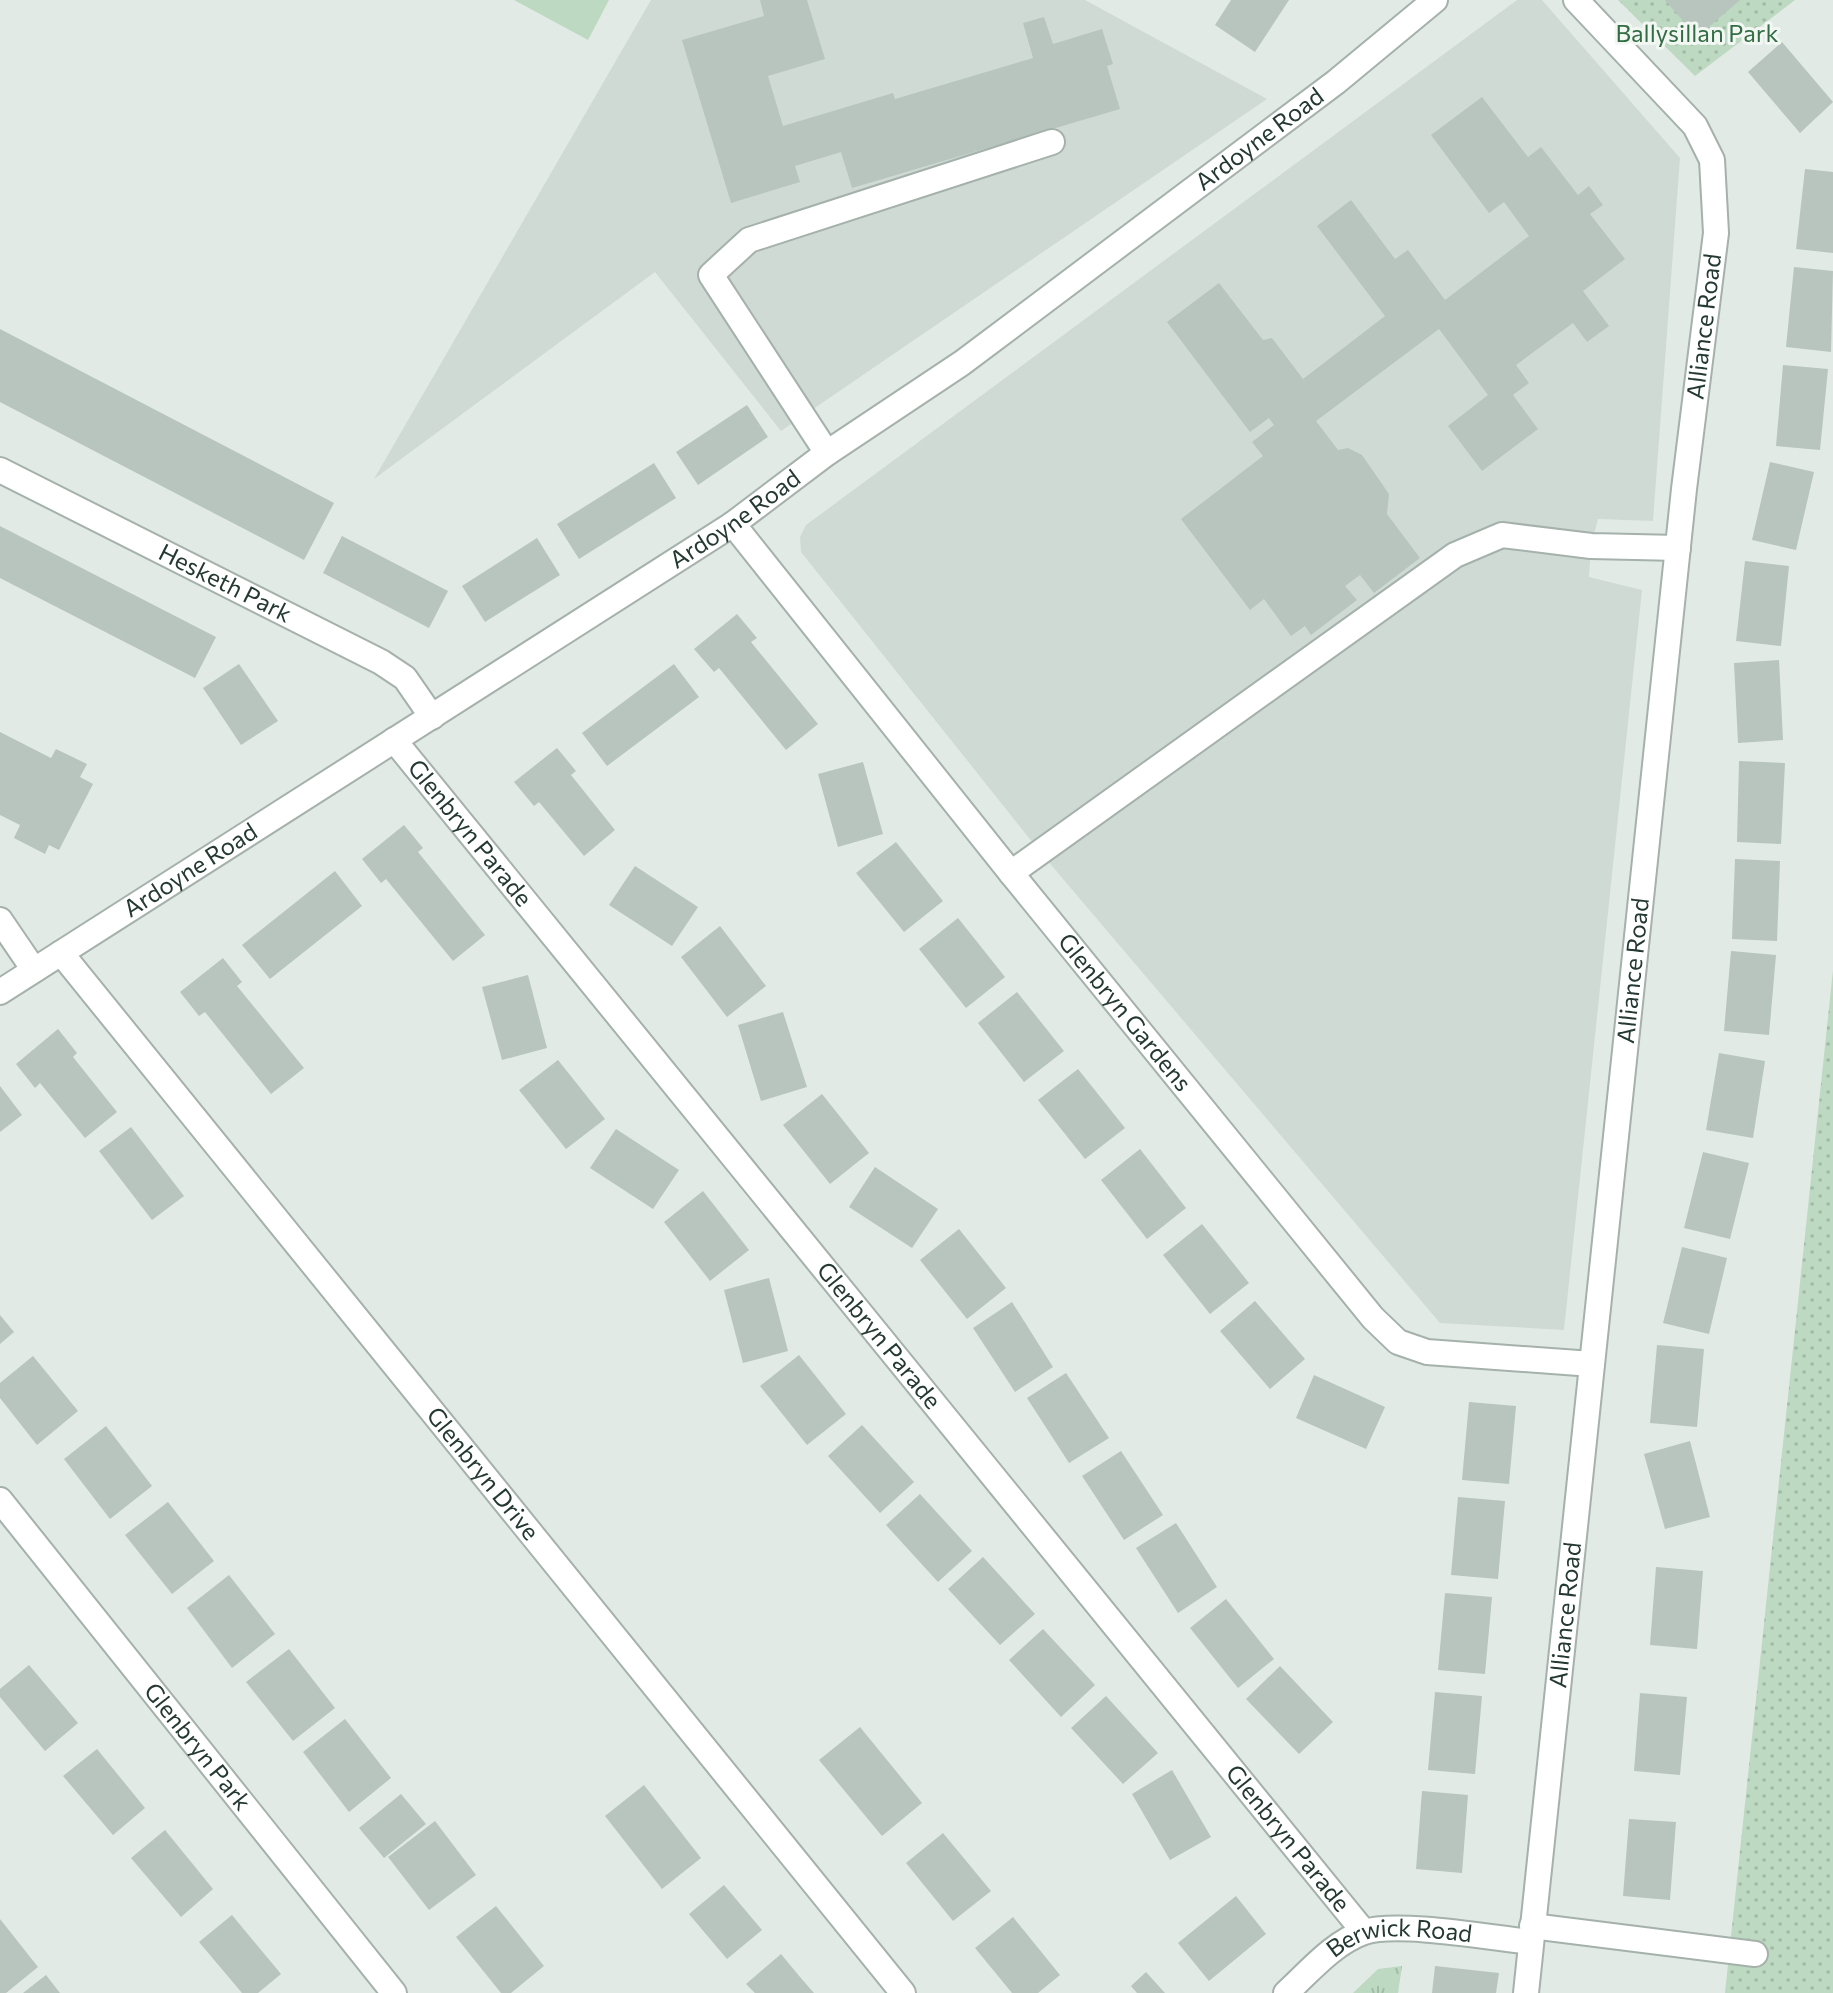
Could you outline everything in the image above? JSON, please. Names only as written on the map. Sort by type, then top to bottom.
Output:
[{"type":"street","name":"Ardoyne Road","points":[[0,992],[733,524],[827,453],[974,354],[1336,82],[1435,0]]},
{"type":"street","name":"Alliance Road","points":[[1526,1993],[1678,548],[1716,233],[1712,160],[1695,126],[1576,0]]},
{"type":"street","points":[[827,453],[711,275],[749,240],[1052,142]]},
{"type":"street","name":"Hesketh Park","points":[[0,470],[381,662],[405,678],[432,717]]},
{"type":"street","name":"Glenbryn Gardens","points":[[733,524],[1011,873],[1373,1318],[1398,1342],[1427,1352],[1592,1364]]},
{"type":"street","points":[[1011,873],[1455,555],[1502,535],[1591,546],[1678,548]]},
{"type":"street","name":"Glenbryn Parade","points":[[394,740],[1364,1932]]},
{"type":"street","points":[[0,920],[34,970]]},
{"type":"street","name":"Glenbryn Drive","points":[[61,953],[903,1993]]},
{"type":"street","name":"Glenbryn Park","points":[[0,1500],[394,1993]]},
{"type":"street","name":"Berwick Road","points":[[1286,1993],[1336,1947],[1364,1932],[1397,1929],[1532,1934],[1755,1954]]},
{"type":"shaded area","points":[[651,0],[1085,0],[1267,99],[781,431],[655,272],[374,479]]},
{"type":"shaded area","points":[[1517,0],[1542,0],[1680,158],[1653,521],[1598,519],[1591,546],[1589,577],[1642,590],[1564,1330],[1440,1323],[1041,853],[801,552],[800,537],[806,525]]},
{"type":"green space","points":[[514,0],[609,0],[588,40]]},
{"type":"green space","name":"Ballysillan Park","points":[[1618,0],[1795,0],[1695,76]]},
{"type":"green space","points":[[1833,970],[1833,1993],[1725,1993]]},
{"type":"green space","points":[[1402,1966],[1398,1993],[1353,1993],[1378,1969]]},
{"type":"building","points":[[760,0],[807,0],[825,59],[768,76],[783,126],[893,93],[895,99],[1033,58],[1023,23],[1044,17],[1053,44],[1102,29],[1113,64],[1107,66],[1120,109],[852,188],[841,152],[795,166],[800,182],[731,203],[682,40],[764,16]]},
{"type":"building","points":[[1231,0],[1289,0],[1255,52],[1215,25]]},
{"type":"building","points":[[1665,0],[1740,0],[1697,37]]},
{"type":"building","points":[[1782,42],[1833,102],[1800,133],[1748,72]]},
{"type":"building","points":[[1482,97],[1528,157],[1541,147],[1578,195],[1589,186],[1603,205],[1590,214],[1625,259],[1583,291],[1609,326],[1587,342],[1573,323],[1516,365],[1529,383],[1513,395],[1538,429],[1482,471],[1448,426],[1488,395],[1439,329],[1316,421],[1338,450],[1348,448],[1362,455],[1389,494],[1387,514],[1420,558],[1374,593],[1360,575],[1345,586],[1357,600],[1311,635],[1305,626],[1291,636],[1264,599],[1250,610],[1181,519],[1263,456],[1252,442],[1274,425],[1269,418],[1250,432],[1167,322],[1219,283],[1263,340],[1272,338],[1303,379],[1385,316],[1317,226],[1351,200],[1395,259],[1408,250],[1445,300],[1529,236],[1504,202],[1489,213],[1431,135]]},
{"type":"building","points":[[1805,169],[1833,172],[1833,253],[1796,249]]},
{"type":"building","points":[[1794,267],[1833,271],[1831,352],[1786,347]]},
{"type":"building","points":[[0,329],[334,503],[304,560],[0,402]]},
{"type":"building","points":[[1783,365],[1828,369],[1820,450],[1776,446]]},
{"type":"building","points":[[747,405],[768,437],[698,485],[676,452]]},
{"type":"building","points":[[1770,462],[1814,472],[1796,550],[1752,540]]},
{"type":"building","points":[[654,463],[676,498],[579,559],[557,524]]},
{"type":"building","points":[[0,526],[216,637],[195,678],[0,578]]},
{"type":"building","points":[[342,536],[448,591],[429,628],[323,573]]},
{"type":"building","points":[[537,538],[560,575],[485,622],[462,586]]},
{"type":"building","points":[[1745,561],[1789,566],[1781,646],[1736,641]]},
{"type":"building","points":[[737,614],[757,638],[751,642],[818,724],[786,750],[719,668],[714,672],[694,649]]},
{"type":"building","points":[[1779,660],[1783,740],[1738,743],[1734,663]]},
{"type":"building","points":[[239,664],[278,721],[241,745],[203,688]]},
{"type":"building","points":[[674,664],[699,697],[607,766],[582,733]]},
{"type":"building","points":[[0,732],[51,758],[56,749],[87,764],[80,777],[93,784],[59,850],[49,845],[45,854],[14,838],[20,825],[0,815]]},
{"type":"building","points":[[557,748],[576,771],[571,775],[615,830],[584,856],[539,802],[534,806],[514,782]]},
{"type":"building","points":[[1739,761],[1785,763],[1781,844],[1737,842]]},
{"type":"building","points":[[863,762],[883,834],[838,847],[818,774]]},
{"type":"building","points":[[404,825],[423,848],[418,852],[485,935],[453,961],[386,879],[381,883],[362,859]]},
{"type":"building","points":[[896,842],[943,901],[904,932],[856,873]]},
{"type":"building","points":[[1735,859],[1780,861],[1777,941],[1732,939]]},
{"type":"building","points":[[635,866],[698,907],[672,946],[609,905]]},
{"type":"building","points":[[335,871],[362,906],[270,979],[242,945]]},
{"type":"building","points":[[958,918],[1005,977],[966,1008],[919,949]]},
{"type":"building","points":[[720,926],[766,986],[727,1017],[681,957]]},
{"type":"building","points":[[1731,951],[1776,955],[1769,1035],[1724,1031]]},
{"type":"building","points":[[223,958],[242,982],[237,986],[304,1068],[271,1094],[205,1012],[199,1016],[180,992]]},
{"type":"building","points":[[528,975],[547,1048],[502,1060],[482,987]]},
{"type":"building","points":[[1017,992],[1064,1051],[1024,1082],[978,1023]]},
{"type":"building","points":[[783,1012],[807,1087],[761,1101],[738,1025]]},
{"type":"building","points":[[58,1029],[77,1053],[73,1057],[117,1112],[85,1138],[40,1083],[35,1088],[16,1064]]},
{"type":"building","points":[[1719,1053],[1765,1061],[1753,1138],[1706,1130]]},
{"type":"building","points":[[558,1060],[605,1119],[566,1149],[519,1090]]},
{"type":"building","points":[[1078,1069],[1125,1128],[1085,1159],[1038,1100]]},
{"type":"building","points":[[0,1086],[22,1115],[0,1132]]},
{"type":"building","points":[[822,1094],[869,1153],[830,1184],[783,1125]]},
{"type":"building","points":[[131,1127],[184,1196],[152,1220],[99,1151]]},
{"type":"building","points":[[616,1129],[679,1170],[653,1209],[590,1168]]},
{"type":"building","points":[[1140,1149],[1186,1208],[1147,1239],[1101,1180]]},
{"type":"building","points":[[1703,1152],[1749,1163],[1730,1239],[1684,1228]]},
{"type":"building","points":[[875,1167],[938,1209],[912,1248],[849,1207]]},
{"type":"building","points":[[703,1191],[749,1250],[710,1281],[664,1222]]},
{"type":"building","points":[[1202,1224],[1249,1283],[1210,1314],[1163,1255]]},
{"type":"building","points":[[959,1229],[1006,1288],[967,1319],[920,1260]]},
{"type":"building","points":[[1682,1247],[1727,1258],[1709,1334],[1663,1323]]},
{"type":"building","points":[[769,1278],[788,1351],[743,1363],[724,1290]]},
{"type":"building","points":[[1255,1301],[1305,1359],[1270,1389],[1220,1331]]},
{"type":"building","points":[[1012,1302],[1053,1367],[1015,1392],[973,1328]]},
{"type":"building","points":[[0,1315],[14,1332],[0,1344]]},
{"type":"building","points":[[1657,1345],[1704,1349],[1697,1427],[1650,1423]]},
{"type":"building","points":[[799,1355],[846,1414],[807,1445],[760,1386]]},
{"type":"building","points":[[33,1356],[78,1411],[37,1445],[0,1398],[0,1383]]},
{"type":"building","points":[[1066,1373],[1109,1438],[1069,1463],[1027,1398]]},
{"type":"building","points":[[1314,1375],[1385,1407],[1366,1449],[1296,1418]]},
{"type":"building","points":[[1469,1402],[1516,1406],[1509,1484],[1462,1480]]},
{"type":"building","points":[[862,1425],[914,1482],[880,1513],[828,1456]]},
{"type":"building","points":[[106,1426],[152,1486],[110,1519],[64,1459]]},
{"type":"building","points":[[1690,1441],[1710,1517],[1665,1529],[1644,1454]]},
{"type":"building","points":[[1121,1451],[1163,1515],[1124,1540],[1082,1476]]},
{"type":"building","points":[[920,1494],[972,1551],[938,1582],[886,1525]]},
{"type":"building","points":[[1458,1497],[1505,1501],[1498,1579],[1451,1575]]},
{"type":"building","points":[[168,1502],[214,1561],[172,1594],[125,1535]]},
{"type":"building","points":[[1176,1523],[1217,1587],[1178,1613],[1136,1548]]},
{"type":"building","points":[[983,1557],[1035,1614],[1000,1645],[948,1589]]},
{"type":"building","points":[[1656,1567],[1703,1571],[1697,1649],[1650,1645]]},
{"type":"building","points":[[229,1575],[275,1634],[232,1668],[187,1608]]},
{"type":"building","points":[[1445,1593],[1492,1597],[1485,1674],[1438,1670]]},
{"type":"building","points":[[1226,1599],[1274,1659],[1238,1688],[1190,1628]]},
{"type":"building","points":[[1043,1629],[1095,1685],[1061,1717],[1009,1660]]},
{"type":"building","points":[[289,1649],[335,1708],[293,1741],[246,1682]]},
{"type":"building","points":[[29,1665],[78,1723],[45,1751],[0,1697],[0,1689]]},
{"type":"building","points":[[1280,1666],[1333,1722],[1299,1754],[1246,1699]]},
{"type":"building","points":[[1435,1692],[1482,1696],[1475,1774],[1428,1770]]},
{"type":"building","points":[[1640,1693],[1687,1697],[1680,1775],[1634,1771]]},
{"type":"building","points":[[1106,1696],[1158,1753],[1123,1784],[1071,1728]]},
{"type":"building","points":[[345,1719],[391,1778],[349,1812],[303,1752]]},
{"type":"building","points":[[860,1727],[922,1803],[882,1836],[819,1760]]},
{"type":"building","points":[[97,1749],[145,1808],[113,1835],[63,1776]]},
{"type":"building","points":[[1172,1770],[1211,1837],[1170,1860],[1132,1794]]},
{"type":"building","points":[[644,1785],[701,1858],[662,1889],[605,1816]]},
{"type":"building","points":[[1422,1791],[1468,1795],[1462,1873],[1416,1869]]},
{"type":"building","points":[[401,1794],[426,1824],[384,1858],[359,1828]]},
{"type":"building","points":[[1629,1819],[1676,1822],[1670,1900],[1623,1896]]},
{"type":"building","points":[[435,1821],[476,1875],[429,1910],[388,1857]]},
{"type":"building","points":[[165,1830],[213,1889],[181,1917],[131,1858]]},
{"type":"building","points":[[943,1833],[991,1891],[953,1921],[906,1863]]},
{"type":"building","points":[[724,1885],[762,1930],[727,1959],[689,1914]]},
{"type":"building","points":[[1236,1896],[1266,1934],[1209,1981],[1178,1943]]},
{"type":"building","points":[[496,1906],[544,1966],[511,1993],[501,1993],[456,1937]]},
{"type":"building","points":[[232,1915],[281,1974],[258,1993],[242,1993],[199,1942]]},
{"type":"building","points":[[1013,1917],[1060,1975],[1038,1993],[1012,1993],[975,1948]]},
{"type":"building","points":[[0,1919],[38,1967],[6,1993],[0,1993]]},
{"type":"building","points":[[781,1954],[814,1993],[755,1993],[746,1984]]},
{"type":"building","points":[[1435,1966],[1499,1973],[1496,1993],[1432,1993]]},
{"type":"building","points":[[1146,1972],[1165,1993],[1137,1993],[1131,1986]]},
{"type":"building","points":[[46,1975],[60,1993],[23,1993]]}]
